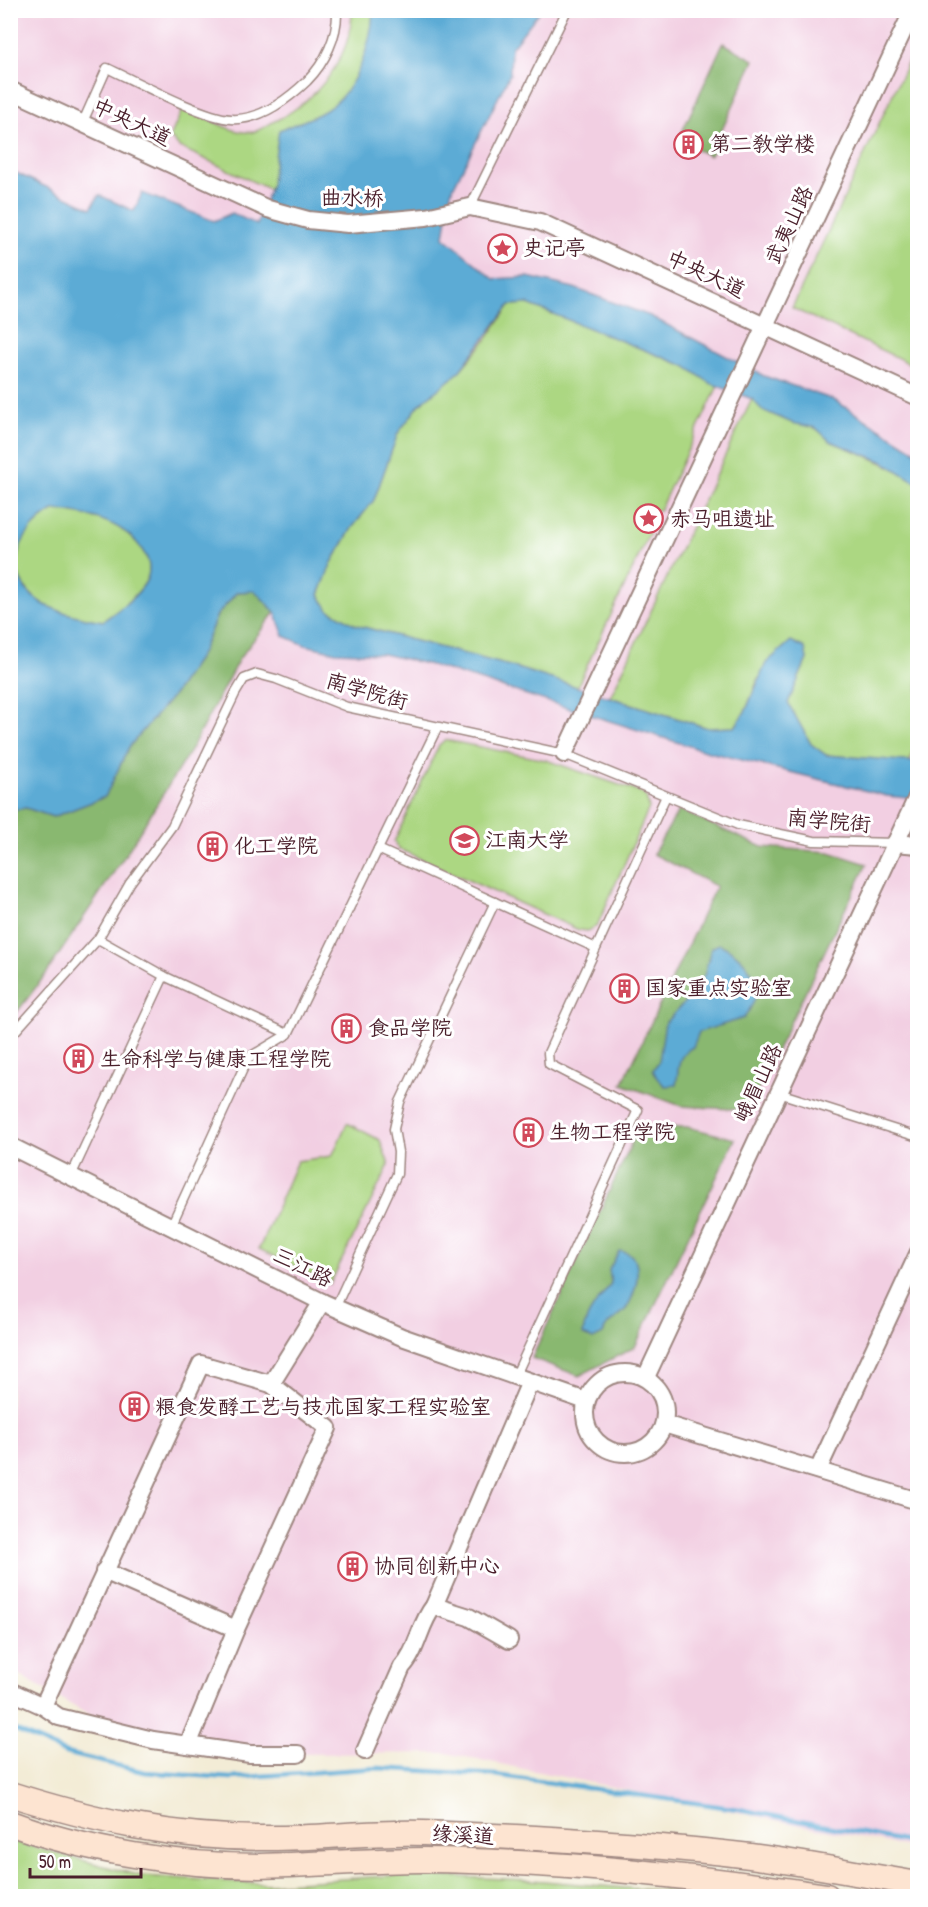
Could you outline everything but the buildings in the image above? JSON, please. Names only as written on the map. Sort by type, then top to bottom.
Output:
[{"type":"main road","name":"缘溪道","points":[[10,1794],[65,1812],[135,1828],[198,1836],[263,1838],[420,1833],[612,1842],[752,1857],[918,1884]]},
{"type":"main road","name":"缘溪道","points":[[10,1823],[76,1842],[158,1858],[259,1866],[375,1861],[483,1862],[719,1881],[826,1896]]},
{"type":"street","name":"武夷山路","points":[[564,754],[767,327],[913,10]]},
{"type":"street","name":"中央大道","points":[[10,90],[235,194]]},
{"type":"street","name":"曲水桥","points":[[235,194],[268,209],[308,220],[348,224],[426,217],[470,207]]},
{"type":"street","name":"中央大道","points":[[470,207],[540,222],[918,397]]},
{"type":"street","name":"峨眉山路","points":[[646,1377],[915,801]]},
{"type":"street","points":[[895,843],[918,845]]},
{"type":"street","name":"三江路","points":[[10,1146],[329,1305],[402,1337],[586,1401]]},
{"type":"street","points":[[818,1470],[918,1254]]},
{"type":"street","points":[[271,1384],[329,1305]]},
{"type":"street","points":[[43,1706],[201,1364],[271,1384],[328,1428],[236,1629],[188,1745]]},
{"type":"street","points":[[629,1372],[646,1377],[659,1389],[665,1406],[664,1424],[659,1435],[645,1448],[626,1453],[614,1452],[593,1437],[587,1426],[586,1401],[596,1385],[611,1375],[629,1372]]},
{"type":"street","points":[[365,1751],[402,1667],[410,1659],[426,1616],[434,1606],[523,1379]]},
{"type":"street","points":[[664,1424],[918,1501]]},
{"type":"street","points":[[104,1571],[236,1629]]},
{"type":"street","points":[[434,1606],[469,1617],[509,1640]]},
{"type":"street","points":[[10,1691],[43,1706],[58,1717],[153,1740],[250,1754],[298,1754]]},
{"type":"lane","points":[[82,123],[107,68],[202,111],[230,119],[256,115],[275,106],[312,76],[333,39],[337,10]]},
{"type":"lane","points":[[470,207],[567,10]]},
{"type":"lane","name":"南学院街","points":[[10,1037],[98,939],[130,883],[172,826],[244,679],[257,674],[276,679],[347,707],[564,754],[738,825],[814,842],[895,843]]},
{"type":"lane","points":[[171,1226],[248,1058],[288,1034],[437,728]]},
{"type":"lane","points":[[523,1379],[638,1110],[549,1064],[548,1053],[666,796]]},
{"type":"lane","points":[[378,849],[596,948]]},
{"type":"lane","points":[[329,1305],[397,1174],[398,1152],[394,1129],[400,1102],[495,902]]},
{"type":"lane","points":[[98,939],[164,975],[288,1034]]},
{"type":"lane","points":[[71,1176],[164,975]]},
{"type":"lane","points":[[778,1093],[918,1137]]},
{"type":"shaded area","name":"江南大学","points":[[11,11],[917,11],[917,1849],[446,1753],[298,1754],[125,1736],[11,1670]]},
{"type":"green space","points":[[352,11],[374,11],[370,49],[357,81],[271,190],[179,147],[170,137],[184,106],[208,119],[244,132],[259,130],[292,111],[319,88],[339,60],[346,45]]},
{"type":"green space","points":[[723,43],[754,60],[710,156],[678,141]]},
{"type":"green space","points":[[917,43],[918,367],[792,308]]},
{"type":"green space","points":[[528,304],[685,366],[718,386],[659,511],[646,505],[636,525],[650,532],[577,687],[510,666],[356,625],[329,610],[319,595],[331,564],[352,528],[374,500],[398,433],[420,404],[458,373],[486,340],[510,305]]},
{"type":"green space","points":[[752,399],[775,416],[815,428],[831,441],[887,465],[917,483],[918,744],[909,762],[826,755],[811,744],[788,703],[807,659],[758,679],[746,710],[735,727],[708,728],[610,697]]},
{"type":"green space","points":[[55,510],[106,521],[128,534],[137,542],[146,556],[149,572],[145,583],[131,599],[103,621],[71,615],[48,607],[28,591],[20,578],[16,566],[21,541],[41,519]]},
{"type":"green space","points":[[255,591],[275,612],[239,659],[190,751],[126,854],[46,974],[11,1020],[11,810],[26,808],[53,817],[105,797],[129,747],[174,694],[201,654],[217,615],[237,592]]},
{"type":"green space","points":[[445,740],[546,760],[640,792],[646,797],[649,808],[597,926],[588,931],[579,930],[399,849],[394,842],[439,745]]},
{"type":"green space","points":[[679,810],[762,847],[829,852],[867,864],[748,1110],[681,1106],[622,1084],[716,886],[653,854]]},
{"type":"green space","points":[[347,1123],[380,1140],[389,1165],[330,1284],[259,1249],[297,1161],[332,1156]]},
{"type":"green space","points":[[639,1127],[687,1127],[735,1139],[635,1347],[579,1376],[532,1358]]},
{"type":"green space","points":[[11,1841],[141,1876],[270,1884],[401,1875],[531,1880],[720,1896],[11,1896]]},
{"type":"water","points":[[373,11],[540,11],[511,48],[510,74],[451,192],[444,237],[494,279],[528,277],[574,288],[650,316],[764,376],[834,400],[917,452],[917,483],[884,462],[830,441],[816,428],[792,423],[762,410],[752,399],[710,383],[685,366],[528,304],[510,305],[458,373],[420,404],[398,433],[374,500],[352,528],[331,564],[319,595],[329,610],[356,625],[510,666],[708,728],[735,727],[746,710],[766,663],[791,641],[805,648],[807,659],[788,703],[811,744],[826,755],[917,762],[917,799],[887,796],[705,751],[431,665],[383,654],[336,652],[305,645],[284,636],[275,612],[255,591],[237,592],[217,615],[201,654],[174,694],[129,747],[105,797],[53,817],[26,808],[11,810],[10,170],[91,208],[99,195],[134,211],[142,193],[214,221],[232,213],[257,225],[271,184],[279,130],[321,113],[346,91],[360,66],[372,24]],"holes":[[[55,510],[93,517],[117,527],[137,542],[148,560],[148,576],[141,589],[126,604],[103,621],[59,611],[45,605],[31,594],[22,582],[18,570],[18,556],[22,543],[30,531]]]},
{"type":"water","points":[[719,944],[737,955],[748,966],[754,980],[755,999],[744,1018],[699,1032],[693,1047],[681,1058],[676,1085],[665,1086],[653,1070],[659,1061],[665,1023],[697,989],[705,973],[711,948]]},
{"type":"water","points":[[619,1251],[628,1253],[637,1265],[634,1291],[625,1310],[608,1325],[603,1334],[593,1339],[583,1335],[586,1320],[611,1283],[609,1270]]},
{"type":"waterway","points":[[10,1728],[66,1753],[144,1772],[231,1778],[378,1768],[495,1775],[739,1809],[918,1844]]},
{"type":"place","name":"第二教学楼","points":[[689,144]]},
{"type":"place","name":"史记亭","points":[[502,248]]},
{"type":"place","name":"赤马咀遗址","points":[[649,519]]},
{"type":"place","name":"江南大学","points":[[464,840]]},
{"type":"place","name":"化工学院","points":[[213,846]]},
{"type":"place","name":"国家重点实验室","points":[[624,988]]},
{"type":"place","name":"食品学院","points":[[347,1028]]},
{"type":"place","name":"生命科学与健康工程学院","points":[[79,1059]]},
{"type":"place","name":"生物工程学院","points":[[528,1132]]},
{"type":"place","name":"粮食发酵工艺与技术国家工程实验室","points":[[134,1407]]},
{"type":"place","name":"协同创新中心","points":[[353,1566]]}]
